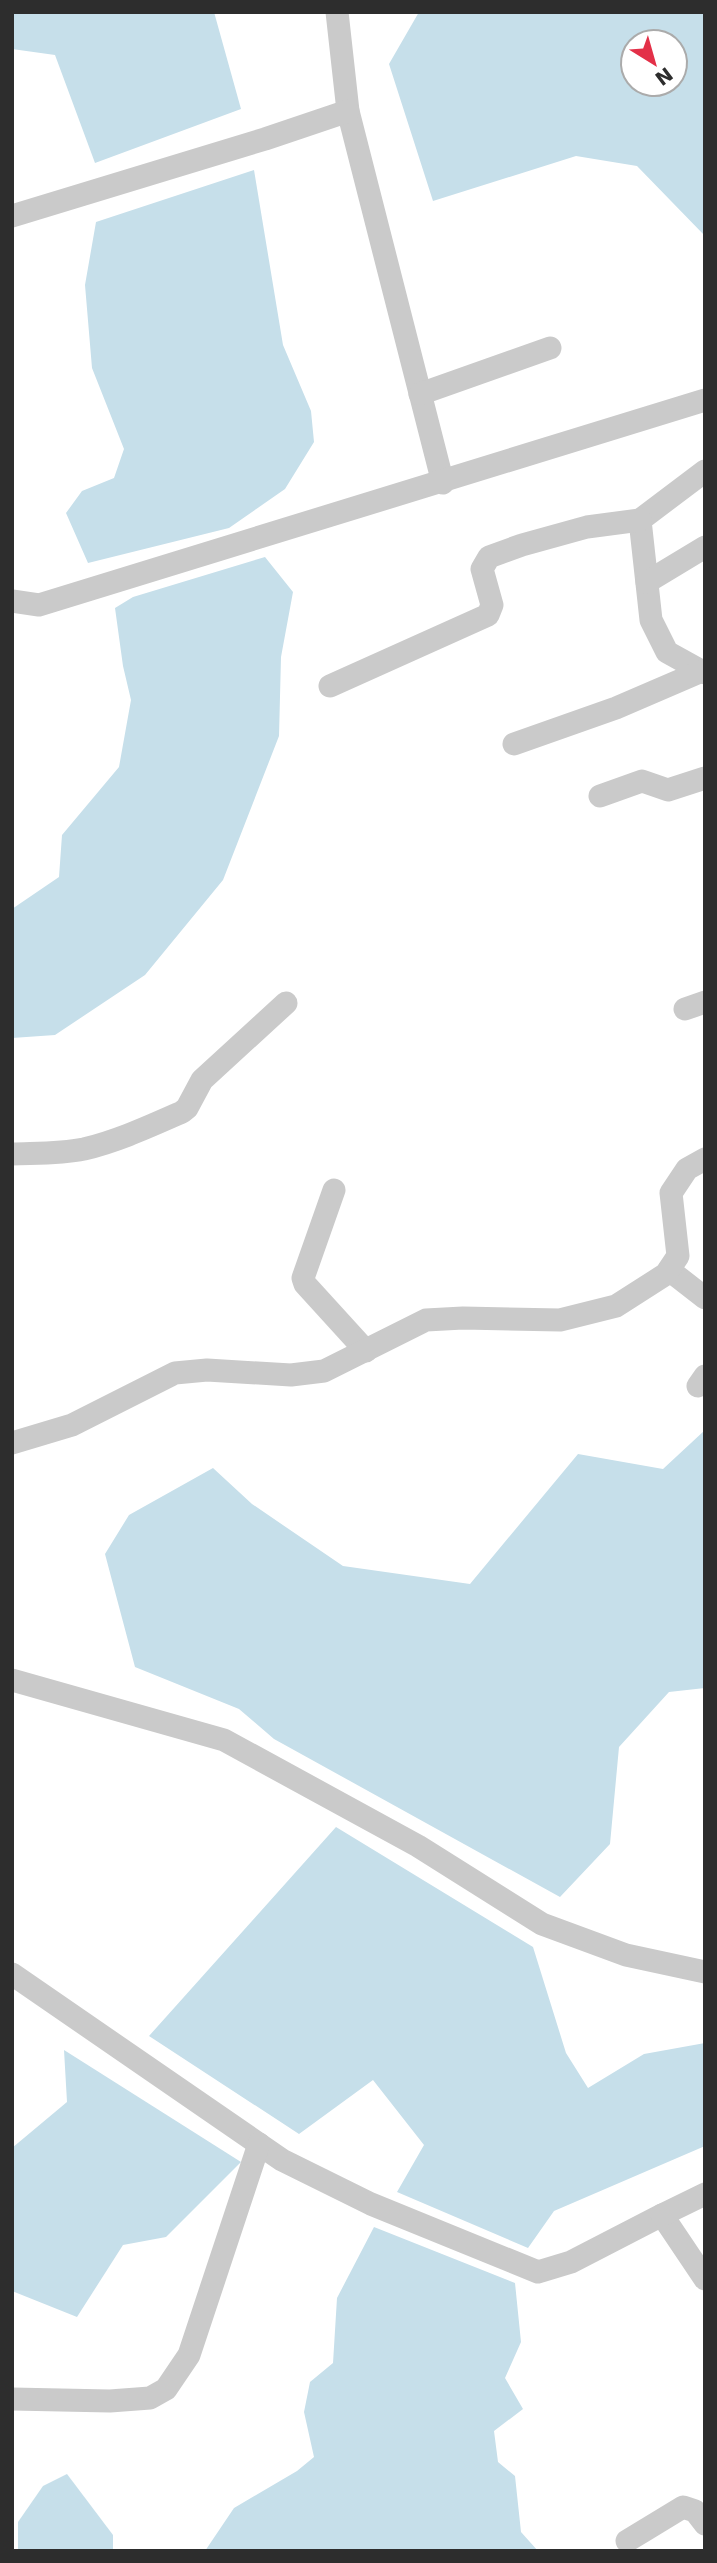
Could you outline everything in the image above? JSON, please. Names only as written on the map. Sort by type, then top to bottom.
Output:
[{"type":"street","points":[[337,12],[348,111],[443,483]]},
{"type":"street","points":[[12,216],[348,111]]},
{"type":"street","points":[[420,394],[550,348]]},
{"type":"street","points":[[12,601],[39,605],[443,483],[705,400]]},
{"type":"street","points":[[330,686],[488,615],[492,605],[482,569],[489,557],[587,527],[640,520],[705,471]]},
{"type":"street","points":[[640,520],[651,620],[667,652],[703,672]]},
{"type":"street","points":[[647,582],[705,547]]},
{"type":"street","points":[[514,744],[615,708],[703,672]]},
{"type":"street","points":[[600,796],[642,781],[668,790],[705,778]]},
{"type":"street","points":[[12,1154],[83,1149],[126,1136],[182,1112],[187,1108],[202,1080],[285,1003]]},
{"type":"street","points":[[12,1443],[72,1425],[175,1373],[207,1370],[291,1375],[324,1370],[366,1352],[426,1320],[561,1320],[616,1306],[666,1274],[678,1256],[671,1193],[687,1169],[705,1159]]},
{"type":"street","points":[[334,1190],[303,1278],[305,1284],[366,1352]]},
{"type":"street","points":[[669,1270],[705,1298]]},
{"type":"street","points":[[12,1680],[224,1740],[418,1846],[542,1924],[626,1955],[705,1972]]},
{"type":"street","points":[[12,1974],[282,2160],[371,2204],[538,2272],[571,2262],[705,2193]]},
{"type":"street","points":[[12,2399],[150,2399],[166,2389],[189,2355],[259,2144]]},
{"type":"street","points":[[662,2215],[705,2279]]},
{"type":"street","points":[[627,2541],[683,2507],[695,2511],[705,2524]]},
{"type":"water","points":[[12,12],[214,12],[241,109],[95,163],[55,55],[12,49]]},
{"type":"water","points":[[419,12],[705,12],[705,236],[637,166],[576,156],[433,201],[389,64]]},
{"type":"water","points":[[254,170],[283,345],[311,411],[314,442],[285,489],[229,528],[88,563],[66,513],[82,491],[114,478],[124,449],[92,368],[85,285],[96,222]]},
{"type":"water","points":[[265,557],[293,592],[281,657],[279,736],[223,880],[145,975],[55,1035],[12,1038],[12,909],[59,877],[62,835],[119,767],[131,700],[115,608],[133,597]]},
{"type":"water","points":[[705,1430],[705,1688],[669,1692],[619,1747],[610,1844],[560,1897],[274,1739],[239,1709],[135,1667],[105,1554],[129,1515],[213,1468],[252,1504],[343,1566],[470,1584],[578,1454],[663,1469]]},
{"type":"water","points":[[336,1827],[533,1947],[566,2053],[588,2088],[644,2054],[705,2043],[705,2146],[554,2211],[528,2248],[397,2192],[424,2145],[373,2080],[299,2134],[149,2036]]},
{"type":"water","points":[[64,2050],[241,2162],[166,2237],[123,2245],[77,2317],[12,2291],[12,2148],[67,2102]]},
{"type":"water","points":[[374,2227],[515,2283],[521,2342],[505,2378],[523,2409],[494,2431],[498,2462],[515,2476],[521,2532],[538,2551],[205,2551],[234,2508],[297,2471],[314,2457],[304,2412],[310,2382],[333,2363],[337,2298]]},
{"type":"water","points":[[67,2474],[113,2535],[113,2551],[18,2551],[18,2522],[43,2486]]}]
